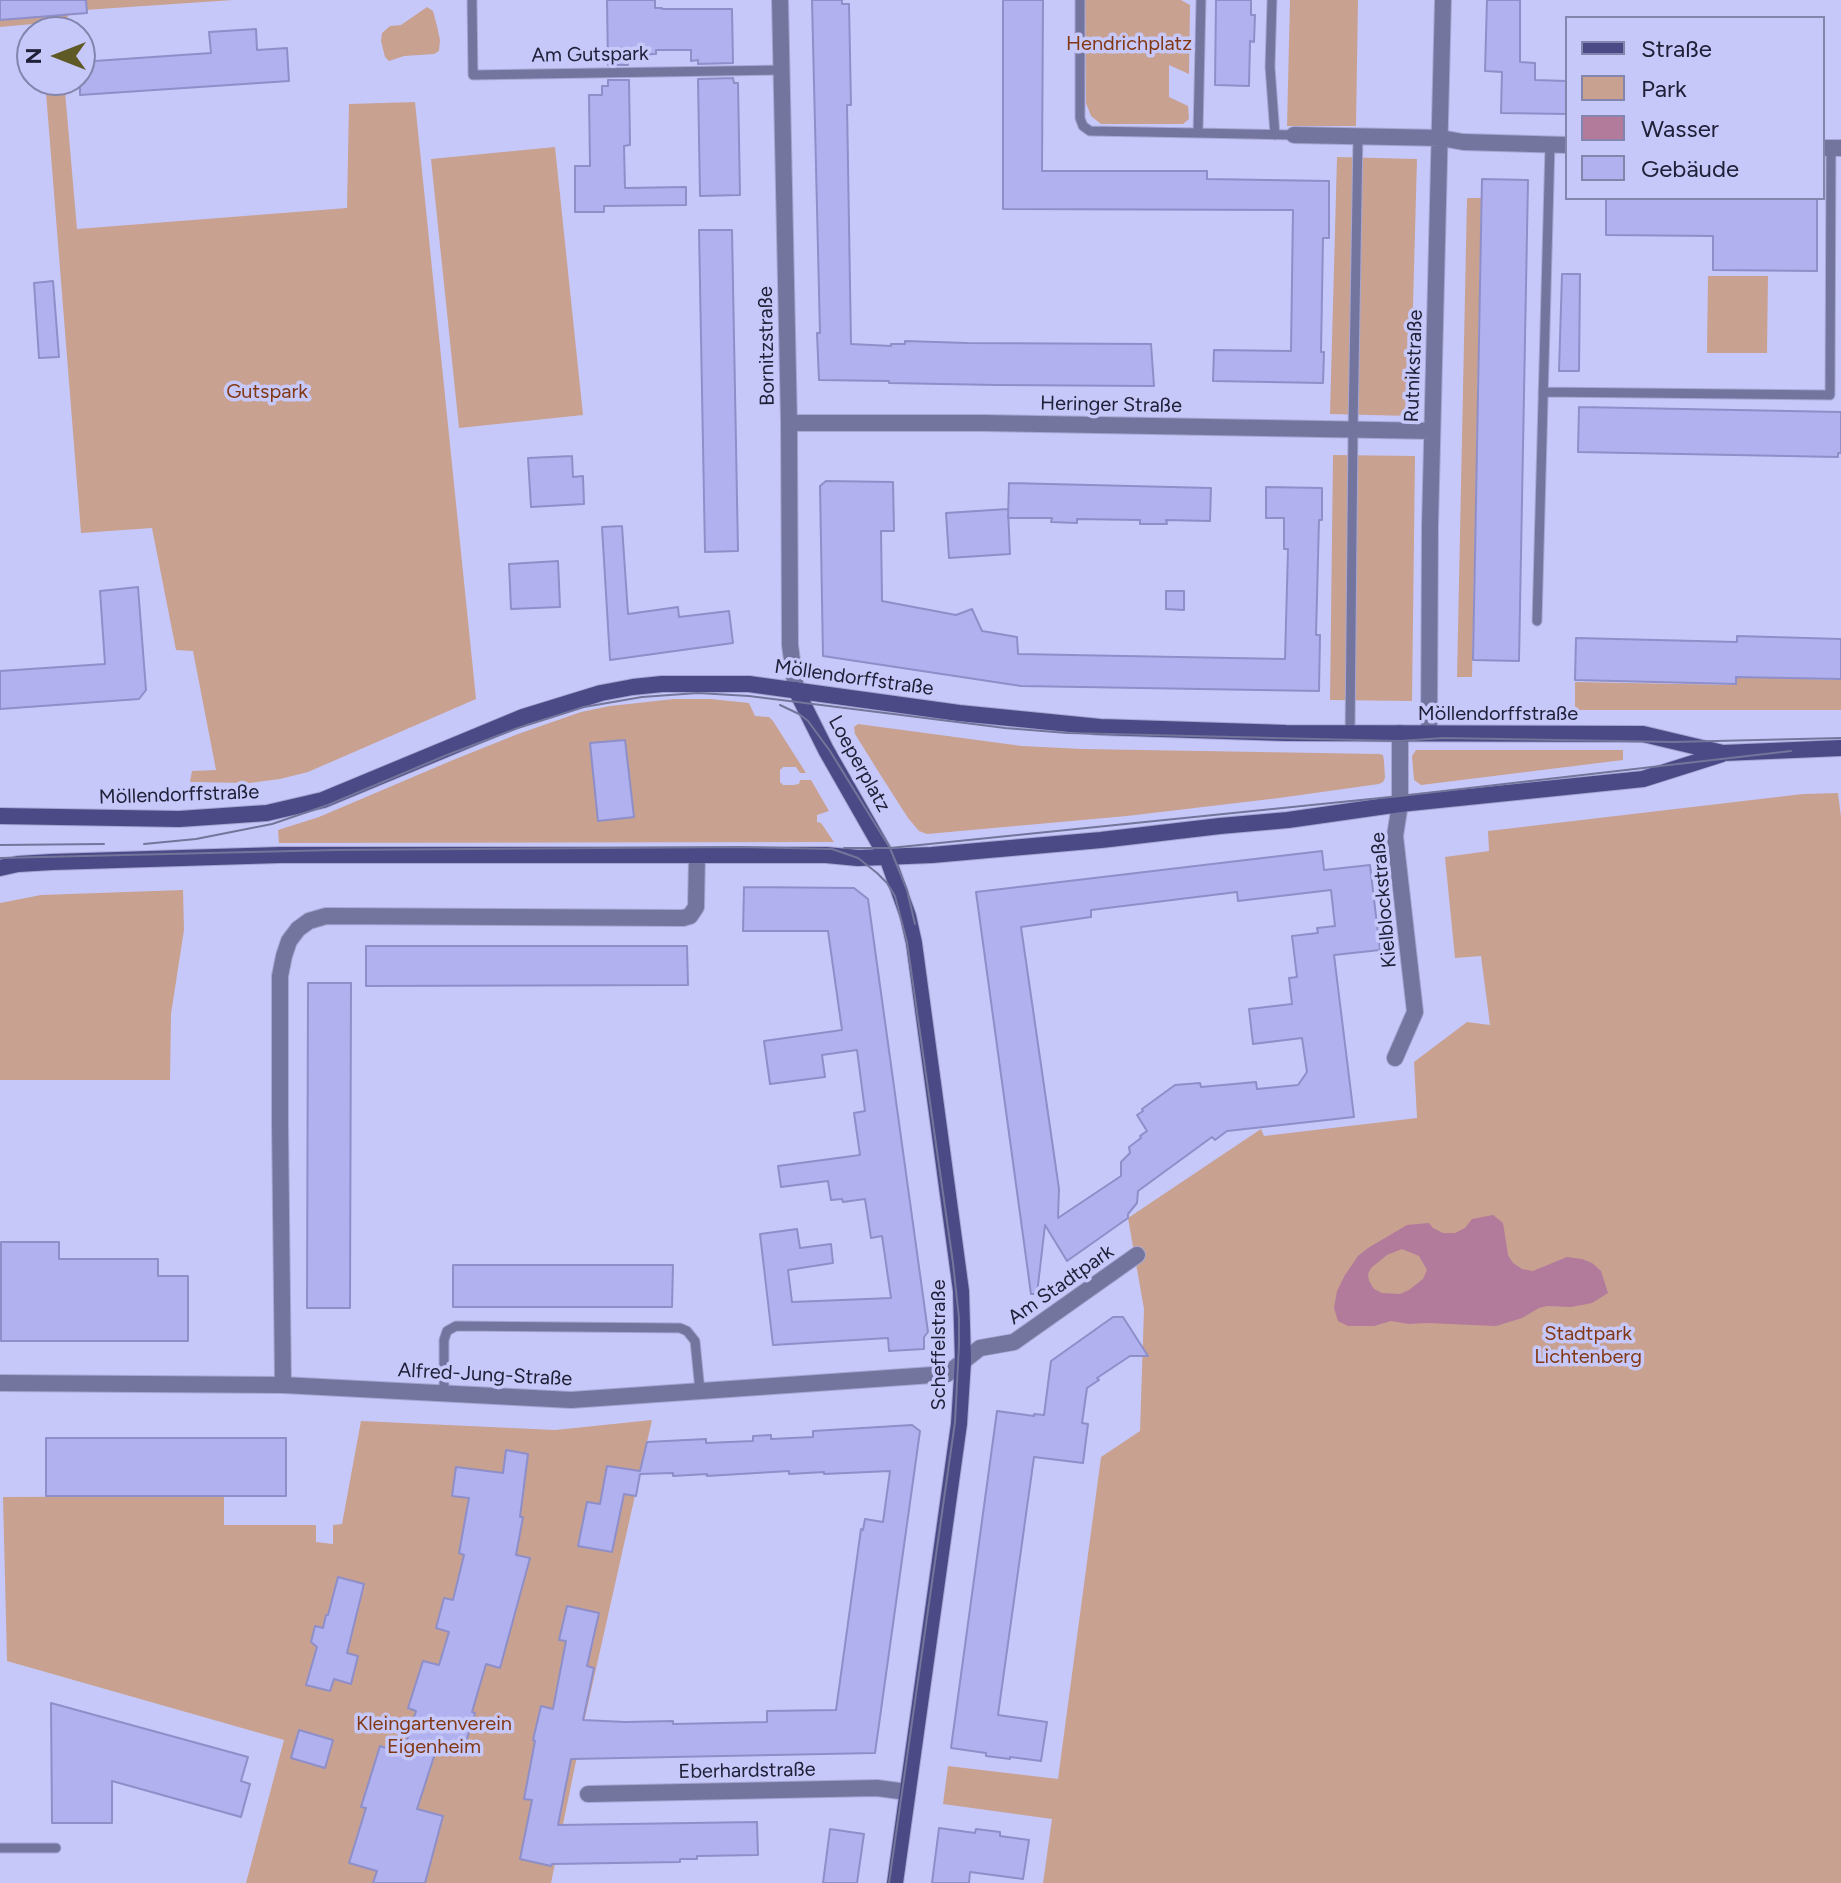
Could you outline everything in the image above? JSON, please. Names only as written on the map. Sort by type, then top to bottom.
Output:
[{"type":"main road","name":"Möllendorffstraße","points":[[0,816],[179,819],[267,813],[323,800],[523,717],[601,693],[633,687],[702,683],[749,684],[959,713],[1100,727],[1179,731],[1643,734],[1723,753]]},
{"type":"main road","name":"Loeperplatz","points":[[796,690],[887,857]]},
{"type":"main road","name":"Möllendorffstraße","points":[[0,868],[52,862],[280,855],[887,857],[946,854],[1288,820],[1400,804],[1643,779],[1723,753],[1841,748]]},
{"type":"main road","name":"Scheffelstraße","points":[[887,857],[914,943],[939,1141],[958,1260],[963,1317],[959,1424],[895,1883]]},
{"type":"street","name":"Bornitzstraße","points":[[780,0],[789,423],[790,645],[796,690]]},
{"type":"street","name":"Rutnikstraße","points":[[1429,733],[1430,525],[1443,0]]},
{"type":"street","points":[[1294,135],[1441,138],[1463,142],[1558,145]]},
{"type":"street","name":"Heringer Straße","points":[[789,423],[1432,431]]},
{"type":"street","name":"Kielblockstraße","points":[[1395,1058],[1415,1012],[1395,836],[1400,804],[1400,733]]},
{"type":"street","points":[[283,1385],[280,976],[289,941],[298,929],[309,921],[326,916],[683,918],[690,916],[696,907],[697,855]]},
{"type":"street","name":"Am Stadtpark","points":[[963,1361],[980,1348],[1014,1342],[1137,1255]]},
{"type":"street","name":"Alfred-Jung-Straße","points":[[0,1383],[283,1385],[571,1400],[947,1374],[963,1361]]},
{"type":"street","name":"Eberhardstraße","points":[[588,1794],[877,1788],[907,1792]]},
{"type":"lane","name":"Am Gutspark","points":[[472,0],[473,75],[782,70]]},
{"type":"lane","points":[[1080,0],[1080,118],[1083,126],[1090,131],[1294,135]]},
{"type":"lane","points":[[1198,133],[1201,0]]},
{"type":"lane","points":[[1272,0],[1270,67],[1275,135]]},
{"type":"lane","points":[[1350,733],[1358,136]]},
{"type":"lane","points":[[1537,621],[1543,392],[1558,145]]},
{"type":"lane","points":[[1543,392],[1830,395],[1832,148]]},
{"type":"lane","points":[[444,1393],[444,1340],[447,1331],[456,1326],[680,1328],[695,1341],[700,1391]]},
{"type":"lane","points":[[0,1848],[56,1848]]},
{"type":"green space","points":[[0,0],[233,0],[70,11],[68,16],[16,16],[16,26],[0,27]]},
{"type":"green space","name":"Hendrichplatz","points":[[1085,0],[1181,0],[1190,5],[1189,74],[1169,65],[1169,97],[1188,106],[1189,119],[1183,124],[1101,124],[1091,116],[1086,103]]},
{"type":"green space","points":[[1290,0],[1358,0],[1356,126],[1287,126]]},
{"type":"green space","points":[[427,7],[433,11],[440,40],[439,51],[389,61],[381,41],[382,33],[390,26],[401,25]]},
{"type":"green space","name":"Gutspark","points":[[46,96],[65,96],[77,229],[347,208],[349,104],[415,102],[476,699],[308,772],[249,783],[190,782],[192,771],[216,770],[193,651],[176,650],[152,528],[81,533]]},
{"type":"green space","points":[[555,147],[583,415],[459,428],[431,159]]},
{"type":"green space","points":[[1337,157],[1417,159],[1410,416],[1330,414]]},
{"type":"green space","points":[[1467,198],[1481,198],[1472,677],[1457,677]]},
{"type":"green space","points":[[1708,276],[1768,276],[1767,353],[1707,353]]},
{"type":"green space","points":[[1333,455],[1415,456],[1412,701],[1330,700]]},
{"type":"green space","points":[[1736,677],[1841,680],[1841,710],[1575,710],[1575,682],[1735,685]]},
{"type":"green space","points":[[674,699],[749,703],[755,716],[769,717],[806,773],[800,773],[796,767],[783,767],[780,782],[793,785],[799,784],[800,780],[811,780],[829,811],[817,815],[817,822],[821,823],[834,842],[279,843],[278,830],[319,817],[518,734],[581,712]]},
{"type":"green space","points":[[858,724],[1022,746],[1379,754],[1383,755],[1385,778],[1379,784],[1279,798],[1127,816],[927,834],[919,831],[908,818],[878,771],[855,734],[854,727]]},
{"type":"green space","points":[[1416,750],[1623,750],[1623,760],[1421,785],[1414,780],[1412,756]]},
{"type":"green space","name":"Stadtpark Lichtenberg","points":[[1838,793],[1841,817],[1841,1883],[1043,1883],[1052,1819],[943,1804],[948,1766],[1058,1779],[1101,1457],[1140,1431],[1144,1309],[1128,1218],[1261,1129],[1264,1136],[1417,1118],[1414,1062],[1467,1022],[1490,1025],[1481,956],[1455,958],[1445,857],[1489,851],[1488,831],[1803,794]]},
{"type":"green space","points":[[183,890],[184,930],[171,1014],[170,1080],[0,1080],[0,903],[41,895]]},
{"type":"green space","name":"Kleingartenverein Eigenheim","points":[[652,1420],[551,1883],[246,1883],[284,1740],[7,1661],[3,1497],[224,1496],[224,1525],[316,1525],[316,1542],[333,1544],[333,1525],[342,1524],[361,1421],[555,1430]]},
{"type":"water","points":[[1493,1215],[1503,1223],[1508,1255],[1522,1269],[1533,1271],[1567,1257],[1582,1259],[1601,1271],[1608,1293],[1592,1303],[1539,1308],[1522,1318],[1496,1326],[1391,1321],[1374,1326],[1348,1326],[1338,1321],[1334,1308],[1337,1291],[1358,1256],[1368,1248],[1407,1225],[1429,1223],[1443,1233],[1455,1233],[1465,1228],[1472,1219]],"holes":[[[1402,1249],[1419,1256],[1427,1270],[1423,1279],[1409,1290],[1400,1294],[1382,1293],[1374,1289],[1369,1281],[1371,1268],[1387,1255]]]},
{"type":"building","points":[[0,0],[86,0],[87,13],[16,16],[16,19],[0,20]]},
{"type":"building","points":[[607,0],[655,0],[655,8],[662,9],[732,9],[733,63],[698,64],[698,60],[691,61],[691,50],[656,50],[656,54],[628,55],[628,65],[608,65]]},
{"type":"building","points":[[812,0],[842,0],[842,4],[849,4],[851,105],[847,105],[851,344],[891,346],[905,344],[905,341],[1151,344],[1154,386],[819,380]]},
{"type":"building","points":[[1003,0],[1043,0],[1042,171],[1207,171],[1207,179],[1329,181],[1329,238],[1323,238],[1323,383],[1213,381],[1214,350],[1291,351],[1293,210],[1003,209]]},
{"type":"building","points":[[1216,0],[1251,0],[1251,15],[1255,15],[1254,42],[1250,41],[1249,86],[1215,85]]},
{"type":"building","points":[[1487,0],[1520,0],[1520,62],[1535,63],[1535,80],[1565,81],[1565,114],[1501,113],[1502,72],[1485,71]]},
{"type":"building","points":[[256,29],[257,50],[287,48],[289,81],[96,94],[96,61],[211,53],[209,32]]},
{"type":"building","points":[[733,78],[734,83],[738,83],[740,195],[700,196],[698,79]]},
{"type":"building","points":[[608,80],[629,80],[630,145],[624,146],[625,188],[686,187],[686,205],[604,206],[604,212],[575,212],[575,166],[590,166],[589,95],[602,95],[602,86],[608,86]]},
{"type":"building","points":[[1482,179],[1528,180],[1519,661],[1473,660]]},
{"type":"building","points":[[1606,200],[1817,200],[1817,271],[1713,270],[1713,236],[1606,235]]},
{"type":"building","points":[[699,230],[732,230],[738,551],[705,552]]},
{"type":"building","points":[[1562,274],[1580,274],[1579,371],[1559,371]]},
{"type":"building","points":[[53,281],[59,357],[39,358],[34,283]]},
{"type":"building","points":[[1579,407],[1841,412],[1841,453],[1838,457],[1578,452]]},
{"type":"building","points":[[572,456],[573,477],[583,476],[584,504],[531,507],[528,458]]},
{"type":"building","points":[[826,481],[893,482],[894,531],[881,531],[882,601],[956,615],[972,609],[982,631],[1017,637],[1018,654],[1285,659],[1288,549],[1284,549],[1284,518],[1266,518],[1266,487],[1322,488],[1316,635],[1320,635],[1319,691],[1021,686],[823,656],[820,486]]},
{"type":"building","points":[[1009,483],[1211,488],[1210,521],[1166,520],[1167,524],[1140,524],[1140,520],[1077,519],[1077,523],[1051,522],[1052,518],[1008,518]]},
{"type":"building","points":[[1008,509],[1010,554],[949,558],[946,513]]},
{"type":"building","points":[[622,526],[628,614],[678,607],[679,617],[729,611],[733,643],[610,660],[602,527]]},
{"type":"building","points":[[558,561],[560,607],[511,609],[509,564]]},
{"type":"building","points":[[138,587],[146,690],[139,699],[0,709],[0,671],[105,664],[100,591]]},
{"type":"building","points":[[1166,591],[1184,591],[1184,610],[1166,609]]},
{"type":"building","points":[[1737,636],[1841,639],[1841,679],[1736,677],[1736,684],[1575,680],[1576,638],[1737,642]]},
{"type":"building","points":[[625,740],[634,817],[598,821],[590,743]]},
{"type":"building","points":[[1322,851],[1324,870],[1370,865],[1380,950],[1334,955],[1354,1117],[1227,1131],[1215,1140],[1212,1137],[1138,1191],[1137,1203],[1128,1218],[1067,1261],[1045,1225],[1037,1294],[1031,1294],[976,892]],"holes":[[[1331,890],[1335,926],[1317,928],[1318,933],[1292,936],[1297,977],[1289,978],[1292,1004],[1249,1009],[1253,1044],[1302,1038],[1307,1072],[1298,1085],[1257,1089],[1256,1082],[1201,1087],[1200,1083],[1175,1085],[1137,1115],[1147,1131],[1129,1147],[1130,1153],[1121,1162],[1121,1176],[1058,1218],[1059,1189],[1021,927],[1091,917],[1091,910],[1237,892],[1238,901]]]},
{"type":"building","points":[[744,887],[854,888],[868,899],[928,1332],[924,1337],[924,1349],[889,1351],[888,1338],[773,1345],[760,1234],[797,1229],[800,1248],[831,1244],[833,1263],[788,1270],[792,1302],[891,1298],[882,1236],[871,1238],[865,1199],[831,1200],[828,1181],[781,1187],[778,1166],[860,1155],[854,1113],[865,1111],[857,1050],[822,1055],[825,1077],[770,1084],[764,1041],[842,1030],[828,931],[743,931]]},
{"type":"building","points":[[366,946],[687,946],[688,985],[366,986]]},
{"type":"building","points":[[308,983],[351,983],[350,1308],[307,1308]]},
{"type":"building","points":[[1,1242],[59,1242],[59,1259],[158,1259],[158,1276],[188,1276],[188,1341],[1,1341]]},
{"type":"building","points":[[453,1265],[673,1265],[672,1307],[453,1307]]},
{"type":"building","points":[[1113,1317],[1123,1317],[1148,1356],[1130,1356],[1087,1388],[1082,1423],[1088,1424],[1083,1463],[1034,1457],[998,1715],[1047,1722],[1041,1761],[986,1756],[986,1753],[951,1748],[997,1411],[1044,1415],[1051,1361]]},
{"type":"building","points":[[912,1425],[920,1431],[875,1753],[571,1759],[558,1825],[757,1822],[758,1855],[697,1856],[697,1859],[680,1859],[680,1862],[551,1866],[520,1859],[532,1800],[524,1799],[533,1740],[541,1706],[553,1709],[566,1641],[559,1640],[567,1606],[599,1613],[587,1666],[594,1668],[583,1720],[673,1721],[673,1724],[767,1722],[767,1711],[836,1710],[861,1529],[865,1519],[883,1522],[890,1471],[789,1474],[789,1471],[707,1476],[640,1474],[636,1496],[624,1494],[612,1552],[578,1546],[587,1502],[600,1504],[607,1466],[640,1471],[647,1442],[706,1439],[706,1443],[753,1441],[753,1436],[771,1435],[771,1439],[813,1437],[813,1431]]},
{"type":"building","points":[[46,1438],[286,1438],[286,1496],[46,1496]]},
{"type":"building","points":[[506,1450],[528,1454],[520,1517],[523,1517],[516,1555],[530,1558],[500,1668],[486,1664],[464,1748],[439,1741],[417,1809],[443,1816],[425,1883],[373,1883],[377,1871],[349,1863],[366,1808],[361,1807],[380,1746],[403,1753],[416,1711],[408,1708],[423,1661],[439,1665],[449,1632],[436,1628],[444,1598],[453,1600],[464,1555],[459,1553],[469,1498],[452,1496],[456,1467],[503,1473]]},
{"type":"building","points":[[338,1577],[364,1584],[347,1653],[358,1656],[351,1684],[334,1679],[330,1691],[306,1685],[317,1647],[311,1642],[315,1626],[323,1628]]},
{"type":"building","points":[[51,1703],[248,1757],[241,1781],[250,1784],[241,1817],[112,1781],[112,1823],[52,1823]]},
{"type":"building","points":[[299,1730],[333,1740],[325,1768],[291,1758]]},
{"type":"building","points":[[939,1828],[975,1833],[976,1829],[1000,1832],[1000,1836],[1029,1840],[1023,1879],[970,1872],[969,1883],[932,1883]]},
{"type":"building","points":[[830,1829],[864,1834],[857,1883],[823,1883]]},
{"type":"tram line","points":[[144,844],[196,839],[272,824],[328,805],[518,728],[584,707],[642,697],[698,693],[749,696],[1067,733],[1400,741],[1443,738],[1674,742],[1841,738]]},
{"type":"tram line","points":[[780,705],[808,721],[890,848],[907,890],[915,924]]},
{"type":"tram line","points":[[844,848],[890,848],[1400,796],[1791,751]]},
{"type":"tram line","points":[[0,845],[104,844]]},
{"type":"tram line","points":[[0,858],[335,850],[832,849],[858,858],[887,883],[895,896],[907,942],[959,1318],[955,1422],[889,1883]]}]
